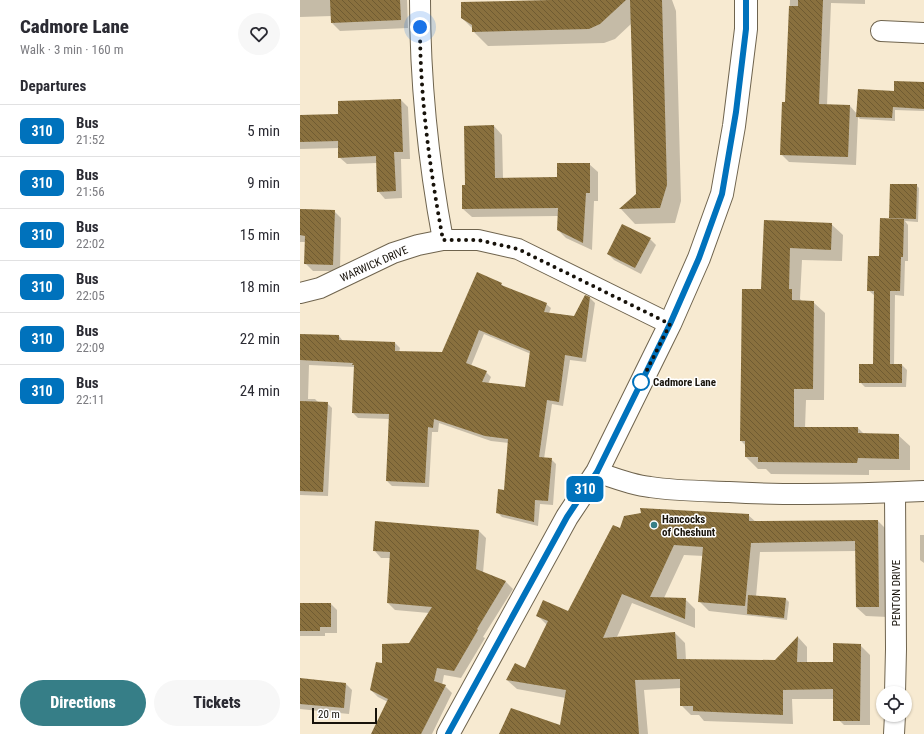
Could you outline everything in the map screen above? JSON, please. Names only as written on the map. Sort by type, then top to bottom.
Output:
[{"type":"main road","points":[[448,734],[567,517],[597,472],[670,324],[699,258],[722,194],[735,119],[746,29],[746,0]]},
{"type":"street","points":[[420,0],[420,41],[425,112],[435,197],[443,240]]},
{"type":"street","points":[[881,31],[924,33]]},
{"type":"street","name":"WARWICK DRIVE","points":[[300,293],[320,288],[393,253],[418,245],[443,240],[478,240],[518,249],[670,324]]},
{"type":"street","points":[[597,472],[649,487],[681,490],[759,494],[828,495],[924,491]]},
{"type":"street","name":"PENTON DRIVE","points":[[895,493],[895,686]]},
{"type":"street","points":[[894,734],[895,722]]},
{"type":"building","points":[[330,0],[400,0],[401,20],[331,23]]},
{"type":"building","points":[[626,0],[600,24],[589,29],[472,32],[472,25],[461,18],[461,2]]},
{"type":"building","points":[[630,0],[662,0],[667,185],[660,208],[619,209],[636,194]]},
{"type":"building","points":[[798,0],[823,0],[819,104],[850,105],[848,157],[780,155],[782,102],[785,102],[789,6],[798,6]]},
{"type":"building","points":[[894,81],[924,82],[924,109],[893,107],[892,118],[856,117],[858,89],[894,91]]},
{"type":"building","points":[[401,99],[403,152],[394,152],[396,191],[377,192],[376,156],[338,158],[338,141],[300,142],[300,115],[338,114],[338,101]]},
{"type":"building","points":[[494,125],[495,178],[557,177],[557,163],[590,163],[590,193],[586,193],[583,243],[557,230],[558,208],[462,209],[462,185],[465,185],[464,126]]},
{"type":"building","points":[[890,184],[917,184],[916,219],[889,218]]},
{"type":"building","points":[[300,209],[335,210],[333,265],[304,264],[305,236],[300,235]]},
{"type":"building","points":[[880,218],[904,219],[900,291],[890,291],[890,364],[902,364],[902,383],[859,383],[859,364],[873,364],[874,291],[867,291],[868,256],[879,256]]},
{"type":"building","points":[[764,220],[832,223],[831,250],[790,248],[789,289],[792,289],[792,300],[814,301],[813,389],[794,389],[794,427],[858,427],[858,433],[899,434],[899,459],[858,458],[857,463],[758,462],[758,457],[745,457],[745,441],[740,441],[742,289],[761,289]]},
{"type":"building","points":[[622,224],[651,238],[635,268],[607,254]]},
{"type":"building","points":[[477,272],[502,283],[501,285],[547,303],[544,312],[574,316],[585,295],[590,297],[582,358],[565,355],[559,402],[547,400],[539,457],[552,458],[548,501],[535,500],[534,522],[496,513],[498,489],[504,490],[508,439],[485,436],[434,419],[433,428],[428,427],[425,483],[386,481],[389,414],[352,413],[353,363],[300,360],[300,334],[339,335],[339,340],[395,342],[395,351],[442,352]],"holes":[[[479,330],[530,351],[525,387],[482,382],[487,371],[466,363]]]},
{"type":"building","points":[[300,401],[328,402],[323,492],[300,491]]},
{"type":"building","points":[[640,508],[749,514],[749,521],[878,520],[879,607],[856,607],[855,541],[751,543],[745,606],[698,602],[703,547],[674,545],[650,597],[686,598],[685,619],[622,594],[603,638],[675,632],[677,659],[775,660],[798,636],[797,662],[833,662],[833,643],[861,644],[860,721],[833,721],[833,689],[783,690],[783,715],[693,711],[693,706],[680,706],[680,679],[635,680],[639,734],[499,734],[511,708],[560,725],[566,690],[506,680],[515,663],[525,668],[548,621],[536,616],[543,600],[568,611],[613,525],[620,528],[624,516],[641,513]]},
{"type":"building","points":[[375,521],[479,530],[476,569],[506,581],[454,671],[437,668],[434,681],[446,685],[421,734],[371,734],[388,699],[370,690],[376,662],[382,663],[382,644],[409,643],[432,607],[387,603],[390,552],[373,551]]},
{"type":"building","points":[[748,595],[786,598],[784,618],[747,614]]},
{"type":"building","points":[[300,603],[331,603],[331,627],[320,627],[320,631],[300,631]]},
{"type":"building","points":[[300,678],[346,683],[344,708],[300,704]]},
{"type":"bus line","name":"310","points":[[448,734],[567,517],[597,472],[670,324],[699,258],[722,194],[736,112],[746,29],[746,0]]},
{"type":"place","name":"Cadmore Lane","points":[[641,382]]},
{"type":"place","name":"Hancocks of Cheshunt","points":[[654,525]]},
{"type":"route","points":[[420,27],[423,93],[429,154],[443,240],[478,240],[518,249],[670,324],[641,382]]}]
